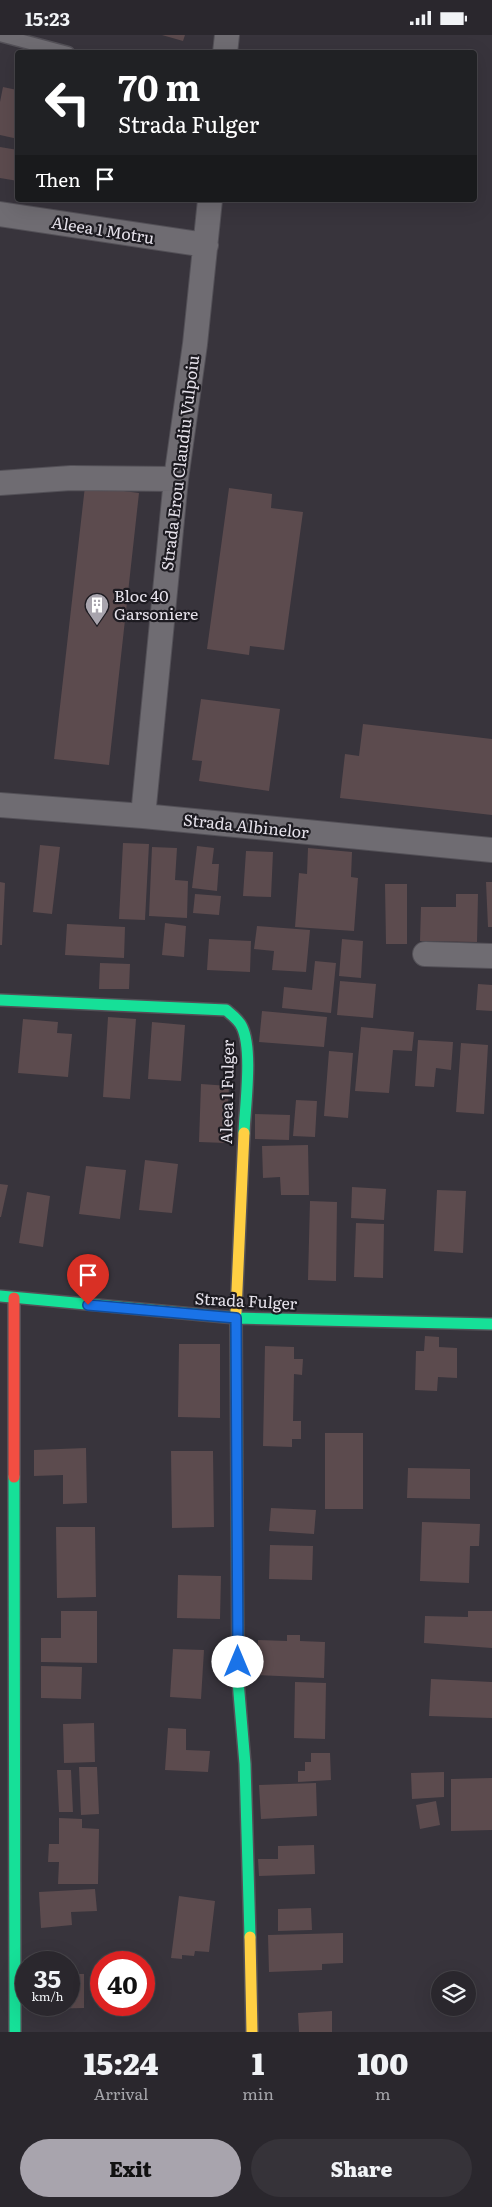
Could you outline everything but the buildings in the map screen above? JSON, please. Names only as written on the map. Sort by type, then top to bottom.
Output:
[{"type":"street","points":[[225,50],[227,35]]},
{"type":"street","name":"Strada Erou Claudiu Vulpoiu","points":[[143,816],[176,479],[195,344],[210,202]]},
{"type":"street","name":"Aleea 1 Motru","points":[[0,214],[206,245]]},
{"type":"street","points":[[0,483],[71,478],[176,479]]},
{"type":"street","name":"Strada Albinelor","points":[[0,805],[143,816],[492,850]]},
{"type":"street","points":[[425,954],[492,957]]},
{"type":"street","name":"Aleea 1 Fulger","points":[[0,1000],[226,1010],[240,1020],[245,1033],[247,1051],[236,1318],[238,1681],[245,1764],[252,2032]]},
{"type":"street","name":"Strada Fulger","points":[[0,1297],[236,1318],[492,1324]]},
{"type":"street","points":[[14,1298],[14,2032]]},
{"type":"lane","points":[[0,35],[57,50]]},
{"type":"traffic: fast","points":[[0,1000],[226,1010],[242,1027],[247,1049],[247,1094],[244,1133]]},
{"type":"traffic: fast","points":[[0,1296],[236,1318],[492,1324]]},
{"type":"traffic: fast","points":[[236,1312],[238,1681],[245,1764],[250,1937]]},
{"type":"traffic: fast","points":[[14,1477],[15,2032]]},
{"type":"traffic: slow","points":[[236,1312],[244,1133]]},
{"type":"traffic: slow","points":[[250,1937],[252,2032]]},
{"type":"traffic: jam","points":[[14,1298],[14,1477]]},
{"type":"place","name":"Bloc 40 Garsoniere","points":[[97,626]]},
{"type":"route","points":[[88,1305],[236,1318],[238,1662]]}]
